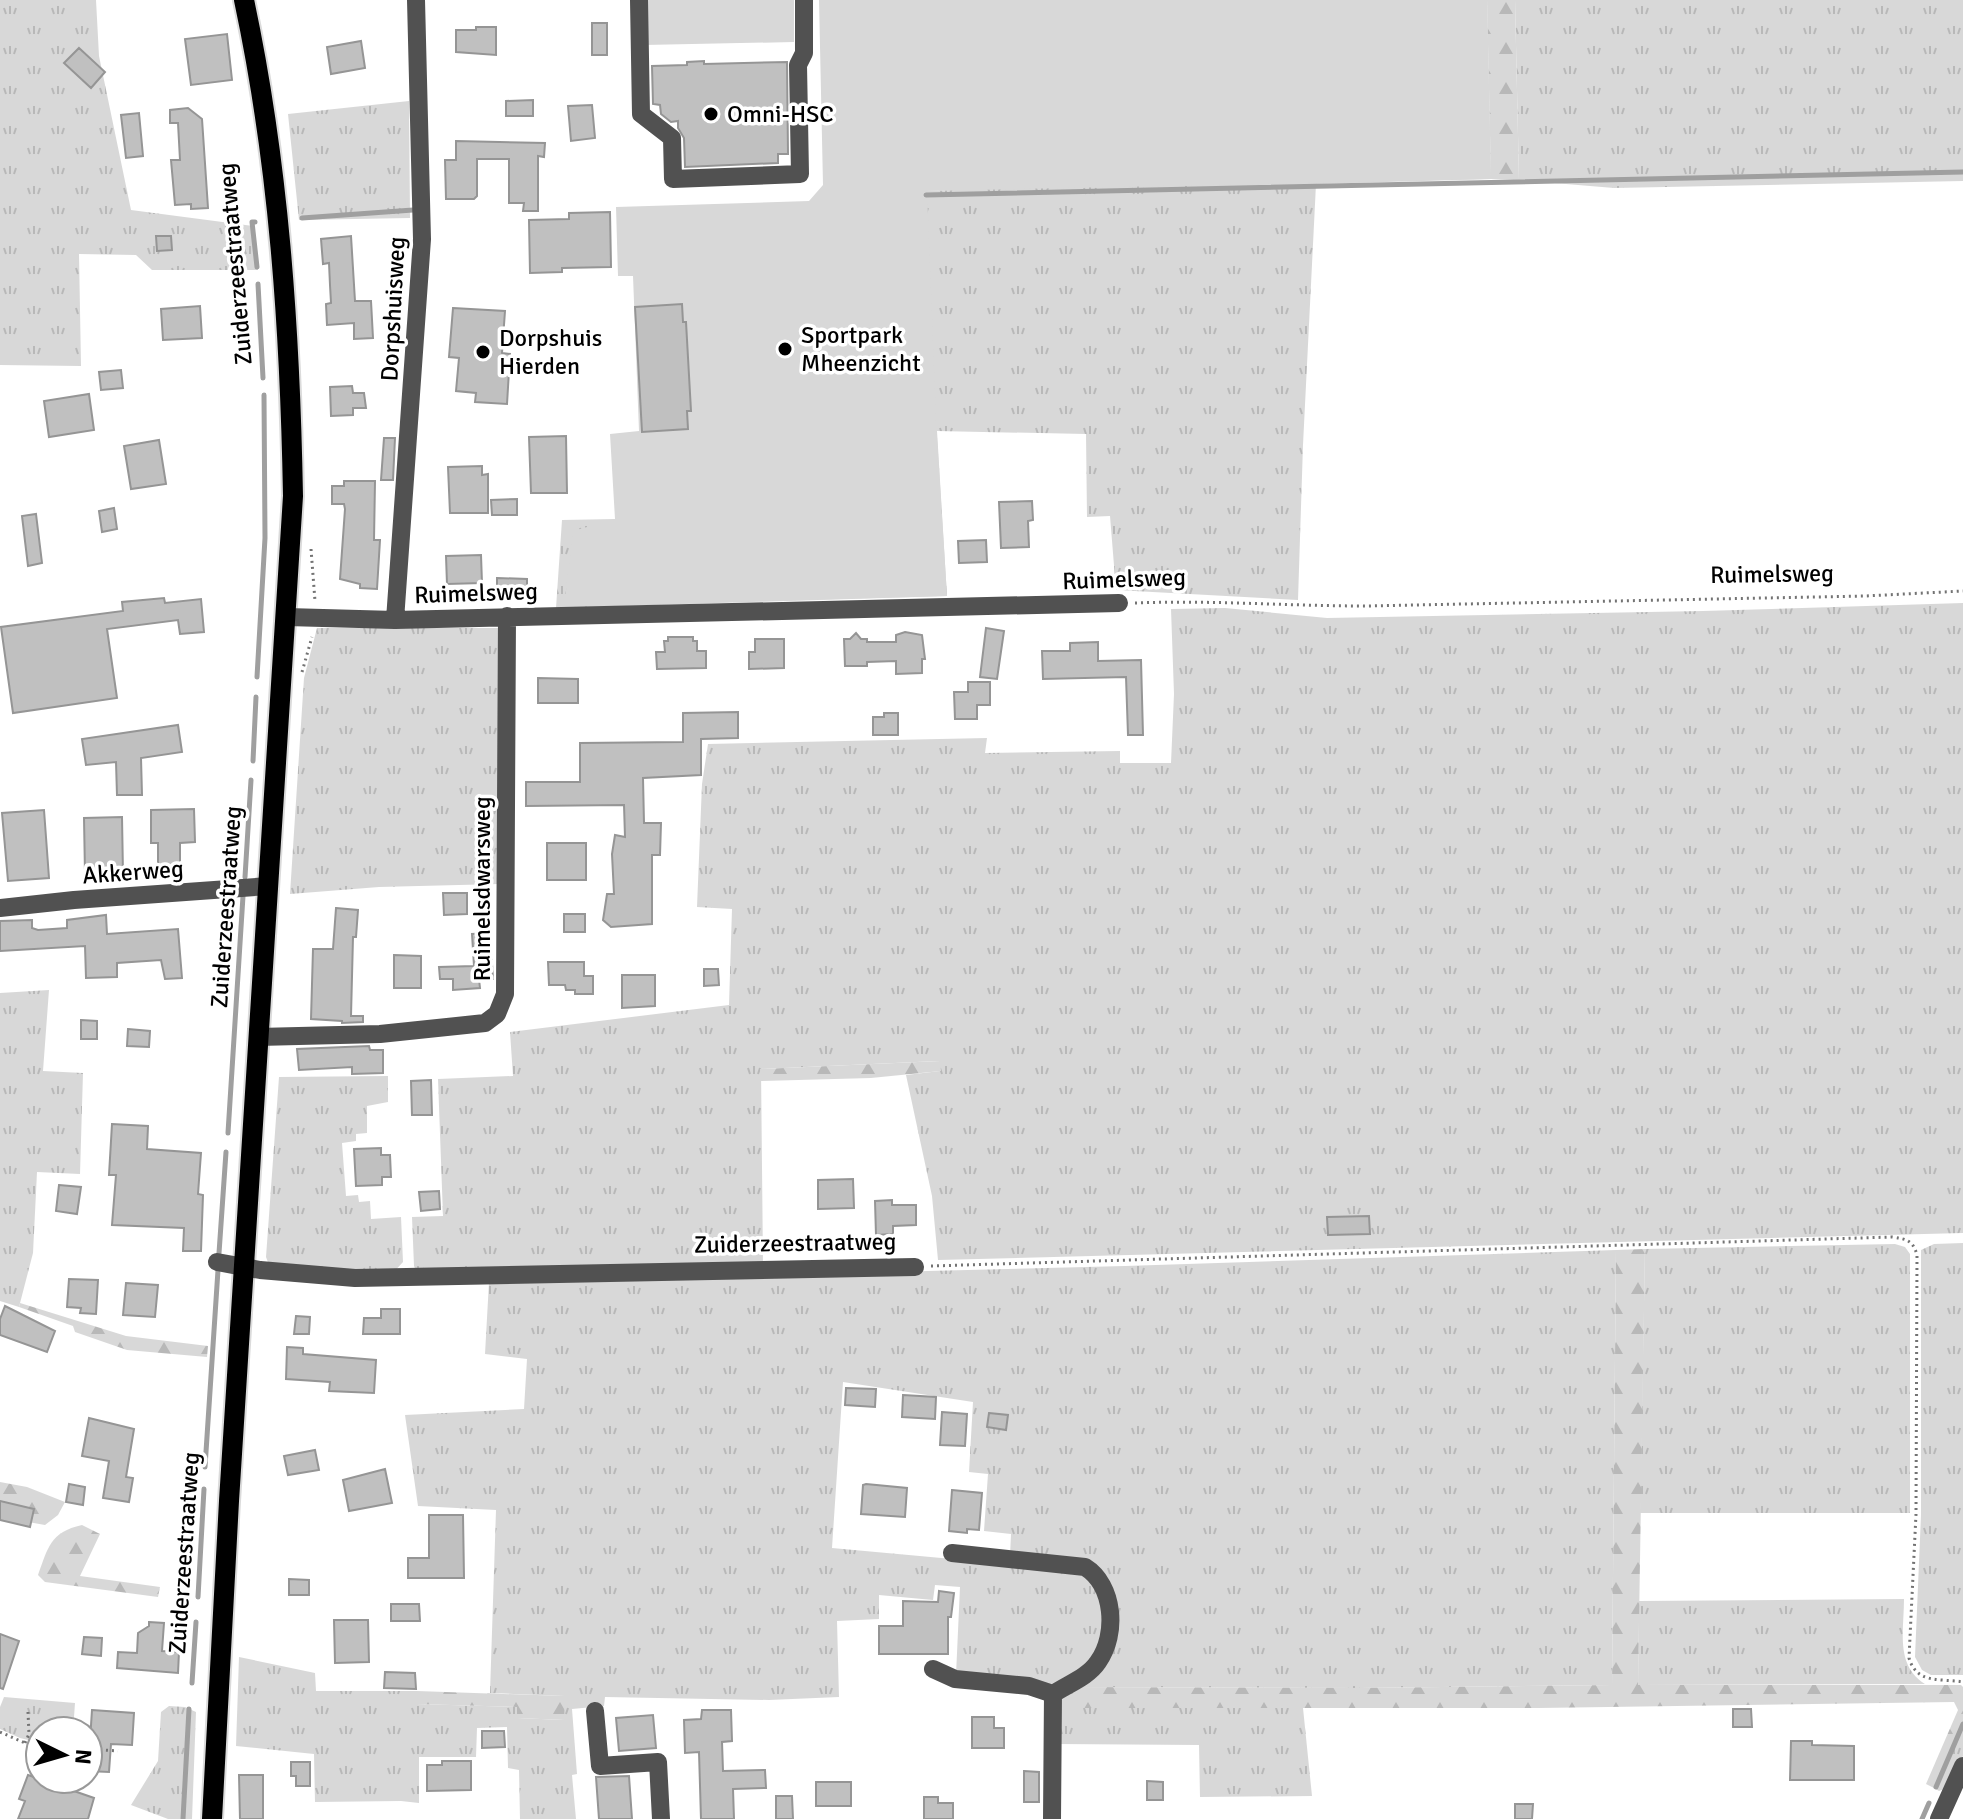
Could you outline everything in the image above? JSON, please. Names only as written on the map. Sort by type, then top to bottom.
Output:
[{"type":"main road","name":"Zuiderzeestraatweg","points":[[212,1819],[293,496],[287,317],[271,145],[244,0]]},
{"type":"street","name":"Dorpshuisweg","points":[[395,620],[422,239],[416,0]]},
{"type":"street","points":[[639,0],[641,114],[672,138],[673,179],[800,174],[798,65],[804,53],[804,0]]},
{"type":"street","name":"Ruimelsweg","points":[[287,617],[395,620],[1119,603]]},
{"type":"street","name":"Ruimelsdwarsweg","points":[[258,1037],[277,1039],[395,1033],[485,1023],[497,1014],[505,994],[507,616]]},
{"type":"street","name":"Akkerweg","points":[[0,908],[269,886]]},
{"type":"street","points":[[217,1262],[245,1267]]},
{"type":"street","name":"Zuiderzeestraatweg","points":[[245,1267],[355,1278],[915,1267]]},
{"type":"street","points":[[933,1669],[955,1679],[1029,1686],[1053,1694],[1091,1671],[1105,1648],[1109,1608],[1101,1579],[1085,1567],[952,1553]]},
{"type":"street","points":[[1052,1819],[1053,1694]]},
{"type":"street","points":[[595,1711],[600,1766],[658,1762],[661,1819]]},
{"type":"street","points":[[1939,1819],[1963,1766]]},
{"type":"path","name":"Ruimelsweg","points":[[1119,603],[1203,600],[1294,606],[1381,606],[1865,596],[1963,591]]},
{"type":"path","points":[[915,1267],[1906,1239],[1912,1243],[1917,1255],[1916,1514],[1909,1658],[1914,1670],[1924,1678],[1963,1682]]},
{"type":"path","points":[[0,1732],[24,1743]]},
{"type":"path","points":[[104,1750],[118,1751]]},
{"type":"green space","points":[[0,0],[96,0],[99,56],[131,210],[253,226],[258,270],[152,270],[136,255],[79,254],[81,366],[0,365]]},
{"type":"green space","points":[[643,0],[794,0],[794,42],[644,45]]},
{"type":"green space","name":"Sportpark Mheenzicht","points":[[819,0],[1487,0],[1491,179],[927,191],[947,596],[564,607],[573,531],[615,519],[610,434],[639,431],[633,276],[618,276],[616,207],[809,201],[823,185]]},
{"type":"green space","points":[[1487,0],[1491,179],[1316,184],[1298,600],[1116,590],[1110,516],[1087,517],[1086,434],[937,431],[947,596],[556,608],[562,520],[615,519],[927,191],[1031,187]]},
{"type":"green space","points":[[1487,0],[1515,0],[1519,180],[1491,179]]},
{"type":"green space","points":[[1515,0],[1963,0],[1963,181],[1614,188],[1519,180]]},
{"type":"green space","points":[[409,101],[410,218],[299,220],[288,114]]},
{"type":"green space","points":[[1963,603],[1963,1233],[938,1260],[932,1196],[906,1075],[940,1071],[939,1061],[761,1069],[763,1265],[417,1273],[412,1217],[443,1216],[438,1079],[513,1076],[510,1032],[729,1005],[732,909],[697,907],[702,784],[708,744],[987,738],[985,753],[1120,751],[1120,763],[1171,763],[1174,694],[1171,609],[1225,608],[1327,618]]},
{"type":"green space","points":[[317,628],[502,628],[499,884],[379,887],[290,894],[304,678]]},
{"type":"green space","points":[[49,990],[43,1071],[83,1073],[80,1174],[37,1172],[33,1253],[19,1307],[0,1301],[0,993]]},
{"type":"green space","points":[[940,1061],[941,1071],[871,1078],[761,1081],[760,1069]]},
{"type":"green space","points":[[388,1076],[388,1102],[367,1106],[367,1133],[356,1134],[356,1141],[342,1143],[346,1196],[358,1195],[359,1202],[370,1201],[371,1219],[401,1217],[403,1262],[391,1275],[269,1265],[266,1257],[279,1077]]},
{"type":"green space","points":[[1963,1243],[1963,1675],[1931,1675],[1922,1670],[1915,1657],[1921,1515],[1921,1250],[1934,1244]]},
{"type":"green space","points":[[1895,1244],[1905,1247],[1910,1254],[1910,1513],[1640,1513],[1645,1249]]},
{"type":"green space","points":[[1645,1249],[1638,1685],[1961,1685],[1963,1724],[1934,1788],[1926,1784],[1958,1710],[1954,1702],[1539,1708],[1058,1708],[1059,1697],[1072,1687],[1612,1685],[1616,1250]]},
{"type":"green space","points":[[1616,1250],[1612,1685],[1072,1687],[1095,1672],[1107,1654],[1114,1626],[1112,1597],[1107,1584],[1089,1565],[1061,1559],[1010,1556],[1011,1534],[984,1531],[988,1474],[969,1472],[973,1402],[843,1382],[832,1548],[1083,1571],[1099,1589],[1106,1613],[1100,1651],[1085,1669],[1052,1688],[1029,1682],[956,1675],[960,1587],[935,1585],[933,1600],[879,1595],[879,1619],[837,1621],[839,1697],[769,1700],[605,1697],[604,1706],[572,1709],[577,1774],[572,1775],[576,1819],[520,1819],[519,1770],[508,1768],[507,1727],[477,1728],[476,1757],[419,1757],[419,1803],[315,1802],[314,1754],[236,1746],[239,1657],[315,1673],[316,1691],[417,1691],[417,1704],[518,1707],[518,1718],[564,1720],[564,1696],[490,1693],[496,1510],[418,1506],[405,1415],[524,1409],[527,1359],[485,1354],[489,1282]]},
{"type":"green space","points":[[20,1303],[126,1336],[208,1346],[207,1357],[127,1350],[75,1332],[73,1326],[19,1307]]},
{"type":"green space","points":[[0,1482],[27,1487],[65,1502],[58,1515],[45,1525],[0,1517]]},
{"type":"green space","points":[[82,1525],[100,1534],[80,1576],[160,1587],[158,1597],[45,1582],[38,1575],[52,1542],[63,1532]]},
{"type":"green space","points":[[1904,1599],[1905,1657],[1915,1676],[1925,1684],[1638,1685],[1639,1601]]},
{"type":"green space","points":[[417,1691],[565,1696],[564,1720],[517,1718],[517,1707],[416,1704]]},
{"type":"green space","points":[[4,1697],[75,1703],[74,1715],[24,1715],[24,1739],[0,1729],[0,1707]]},
{"type":"green space","points":[[169,1706],[185,1707],[196,1712],[192,1819],[168,1819],[131,1805],[158,1761],[161,1712]]},
{"type":"green space","points":[[1058,1708],[1303,1708],[1312,1796],[1200,1797],[1199,1745],[1057,1744]]},
{"type":"green space","points":[[1963,1724],[1963,1756],[1947,1788],[1939,1791],[1934,1788]]},
{"type":"building","points":[[592,23],[607,23],[607,55],[592,55]]},
{"type":"building","points":[[476,27],[496,27],[496,55],[456,52],[456,30],[476,30]]},
{"type":"building","points":[[227,34],[232,80],[191,85],[185,39]]},
{"type":"building","points":[[361,41],[365,68],[331,74],[327,47]]},
{"type":"building","points":[[79,48],[105,72],[91,88],[64,63]]},
{"type":"building","points":[[704,61],[704,64],[787,62],[788,154],[778,154],[778,163],[685,167],[684,138],[678,121],[671,122],[661,114],[660,105],[653,104],[652,66]]},
{"type":"building","points":[[533,100],[533,116],[506,116],[506,101]]},
{"type":"building","points":[[592,105],[595,138],[571,141],[568,106]]},
{"type":"building","points":[[188,108],[202,119],[208,208],[191,209],[191,204],[175,205],[171,160],[180,160],[178,123],[170,123],[170,110]]},
{"type":"building","points":[[139,113],[143,156],[126,158],[121,115]]},
{"type":"building","points":[[456,141],[545,143],[544,157],[538,156],[538,211],[523,211],[524,203],[509,203],[509,159],[477,159],[477,196],[474,199],[446,199],[445,160],[456,160]]},
{"type":"building","points":[[610,212],[611,267],[562,268],[562,272],[530,273],[529,220],[569,219],[569,213]]},
{"type":"building","points":[[156,236],[171,236],[172,250],[157,251]]},
{"type":"building","points":[[351,236],[355,301],[371,301],[373,338],[354,339],[354,323],[327,325],[326,304],[331,303],[329,263],[323,264],[321,239]]},
{"type":"building","points":[[682,304],[683,322],[686,322],[691,411],[687,411],[688,429],[642,432],[635,307]]},
{"type":"building","points":[[200,306],[202,338],[163,340],[161,309]]},
{"type":"building","points":[[453,308],[505,311],[502,353],[510,354],[507,404],[475,402],[476,393],[456,391],[459,358],[449,357]]},
{"type":"building","points":[[121,370],[123,388],[101,390],[99,372]]},
{"type":"building","points":[[352,386],[353,393],[364,393],[366,408],[353,408],[353,415],[331,416],[330,387]]},
{"type":"building","points":[[89,394],[94,430],[49,437],[44,401]]},
{"type":"building","points":[[566,436],[567,493],[531,493],[529,437]]},
{"type":"building","points":[[384,438],[395,438],[393,480],[381,480]]},
{"type":"building","points":[[159,440],[166,484],[131,489],[124,446]]},
{"type":"building","points":[[482,466],[482,475],[488,474],[488,513],[450,513],[448,467]]},
{"type":"building","points":[[344,481],[375,481],[374,540],[380,540],[377,589],[360,588],[360,584],[340,579],[345,509],[344,504],[332,504],[332,486],[344,486]]},
{"type":"building","points":[[517,499],[517,515],[492,515],[491,500]]},
{"type":"building","points":[[1032,501],[1033,520],[1028,521],[1029,547],[1001,548],[999,502]]},
{"type":"building","points":[[114,508],[117,529],[102,532],[99,511]]},
{"type":"building","points":[[36,514],[42,563],[28,566],[22,516]]},
{"type":"building","points":[[986,540],[987,562],[959,563],[958,541]]},
{"type":"building","points":[[481,555],[482,583],[447,584],[446,556]]},
{"type":"building","points":[[497,578],[527,579],[527,596],[497,596]]},
{"type":"building","points":[[164,598],[165,603],[201,599],[204,632],[180,634],[178,620],[107,629],[117,698],[13,713],[1,627],[123,611],[122,602]]},
{"type":"building","points":[[986,628],[1004,631],[997,679],[980,677]]},
{"type":"building","points":[[905,632],[922,635],[925,659],[922,659],[922,673],[896,674],[896,661],[845,666],[844,639],[850,639],[856,633],[867,642],[896,642],[896,635]]},
{"type":"building","points":[[668,637],[693,637],[693,641],[697,641],[697,651],[706,651],[706,668],[657,669],[656,652],[665,652],[664,641],[668,641]]},
{"type":"building","points":[[755,639],[784,639],[784,668],[749,669],[749,652],[755,652]]},
{"type":"building","points":[[1098,642],[1098,661],[1141,660],[1143,735],[1128,735],[1126,677],[1043,679],[1042,651],[1070,651],[1070,643]]},
{"type":"building","points":[[538,678],[578,679],[578,703],[538,703]]},
{"type":"building","points":[[968,682],[990,682],[990,705],[977,705],[977,719],[955,719],[954,692],[968,692]]},
{"type":"building","points":[[738,712],[738,738],[701,739],[701,775],[643,778],[644,823],[661,823],[660,855],[652,855],[652,924],[611,927],[603,920],[607,894],[614,894],[612,854],[615,835],[625,837],[624,805],[526,806],[526,782],[580,782],[580,743],[683,742],[683,713]]},
{"type":"building","points":[[884,713],[898,713],[898,735],[873,735],[873,717],[884,717]]},
{"type":"building","points":[[178,725],[182,752],[141,758],[142,795],[117,795],[116,762],[86,765],[82,739]]},
{"type":"building","points":[[194,809],[195,842],[180,843],[180,879],[158,879],[158,843],[151,843],[151,810]]},
{"type":"building","points":[[44,810],[49,878],[8,881],[2,813]]},
{"type":"building","points":[[122,817],[123,874],[85,874],[84,818]]},
{"type":"building","points":[[547,843],[586,843],[586,880],[547,880]]},
{"type":"building","points":[[443,893],[467,893],[467,914],[444,915]]},
{"type":"building","points":[[336,908],[358,910],[356,937],[353,937],[351,1016],[363,1016],[363,1022],[311,1019],[313,949],[333,949]]},
{"type":"building","points":[[564,914],[585,914],[585,932],[564,932]]},
{"type":"building","points":[[106,915],[107,934],[178,929],[182,978],[165,979],[161,960],[117,963],[117,977],[86,978],[85,946],[0,951],[0,921],[32,920],[32,928],[38,930],[67,928],[67,920]]},
{"type":"building","points":[[490,933],[493,979],[479,979],[480,988],[453,990],[453,979],[440,979],[439,967],[474,966],[472,934]]},
{"type":"building","points":[[394,955],[421,956],[421,988],[394,988]]},
{"type":"building","points":[[548,962],[584,962],[584,976],[593,976],[593,994],[575,994],[575,990],[566,990],[565,985],[549,985]]},
{"type":"building","points":[[704,969],[718,969],[719,985],[704,986]]},
{"type":"building","points":[[622,975],[655,975],[655,1006],[622,1008]]},
{"type":"building","points":[[81,1020],[97,1021],[97,1039],[81,1039]]},
{"type":"building","points":[[128,1029],[150,1031],[149,1047],[127,1046]]},
{"type":"building","points":[[369,1046],[370,1050],[383,1050],[383,1073],[352,1074],[352,1067],[299,1070],[297,1049]]},
{"type":"building","points":[[431,1080],[432,1115],[412,1115],[411,1081]]},
{"type":"building","points":[[112,1124],[148,1126],[147,1149],[201,1153],[198,1194],[203,1195],[201,1251],[183,1251],[184,1228],[112,1225],[116,1175],[109,1175]]},
{"type":"building","points":[[381,1148],[381,1155],[390,1155],[391,1177],[382,1177],[382,1185],[356,1186],[354,1149]]},
{"type":"building","points":[[853,1179],[854,1208],[818,1209],[818,1180]]},
{"type":"building","points":[[59,1185],[81,1187],[77,1214],[56,1211]]},
{"type":"building","points":[[439,1191],[440,1209],[421,1211],[419,1192]]},
{"type":"building","points":[[892,1200],[892,1205],[916,1205],[916,1225],[893,1226],[893,1234],[876,1235],[875,1201]]},
{"type":"building","points":[[1369,1216],[1370,1234],[1328,1235],[1327,1217]]},
{"type":"building","points":[[69,1279],[98,1280],[96,1314],[80,1313],[81,1308],[67,1307]]},
{"type":"building","points":[[126,1283],[158,1285],[155,1317],[123,1315]]},
{"type":"building","points":[[5,1306],[55,1331],[47,1352],[0,1335],[0,1319]]},
{"type":"building","points":[[381,1309],[400,1309],[400,1334],[363,1334],[364,1318],[381,1318]]},
{"type":"building","points":[[296,1316],[310,1317],[309,1334],[294,1334]]},
{"type":"building","points":[[287,1347],[303,1348],[303,1354],[376,1360],[374,1393],[329,1391],[330,1382],[286,1379]]},
{"type":"building","points":[[846,1388],[876,1389],[875,1407],[845,1405]]},
{"type":"building","points":[[903,1395],[936,1397],[935,1419],[902,1417]]},
{"type":"building","points":[[942,1412],[967,1414],[965,1446],[940,1445]]},
{"type":"building","points":[[989,1413],[1008,1415],[1006,1430],[987,1427]]},
{"type":"building","points":[[89,1418],[134,1429],[126,1477],[133,1478],[129,1502],[103,1498],[109,1461],[82,1456]]},
{"type":"building","points":[[315,1450],[319,1470],[288,1475],[284,1456]]},
{"type":"building","points":[[385,1469],[392,1503],[349,1511],[343,1480]]},
{"type":"building","points":[[69,1484],[85,1487],[83,1505],[66,1502]]},
{"type":"building","points":[[863,1485],[907,1488],[905,1517],[861,1514]]},
{"type":"building","points":[[952,1490],[982,1493],[979,1530],[967,1529],[967,1533],[949,1531]]},
{"type":"building","points":[[0,1501],[34,1509],[30,1527],[0,1520]]},
{"type":"building","points":[[429,1515],[463,1515],[464,1578],[408,1578],[408,1558],[429,1558]]},
{"type":"building","points":[[289,1579],[309,1580],[309,1595],[289,1595]]},
{"type":"building","points":[[939,1591],[954,1593],[951,1617],[948,1617],[948,1654],[879,1654],[879,1626],[903,1626],[903,1601],[938,1602]]},
{"type":"building","points":[[391,1604],[419,1604],[420,1621],[391,1621]]},
{"type":"building","points":[[334,1620],[368,1620],[369,1662],[335,1663]]},
{"type":"building","points":[[149,1622],[164,1623],[162,1651],[179,1652],[178,1673],[117,1668],[118,1652],[137,1653],[138,1633],[149,1626]]},
{"type":"building","points":[[0,1634],[19,1641],[3,1689],[0,1688]]},
{"type":"building","points":[[84,1637],[102,1638],[101,1656],[82,1654]]},
{"type":"building","points":[[385,1672],[415,1673],[416,1689],[384,1688]]},
{"type":"building","points":[[1733,1709],[1751,1709],[1752,1727],[1733,1727]]},
{"type":"building","points":[[92,1710],[134,1713],[132,1745],[111,1744],[109,1772],[104,1772],[104,1715],[92,1715]]},
{"type":"building","points":[[702,1710],[731,1710],[732,1741],[722,1742],[723,1771],[765,1770],[766,1788],[733,1789],[734,1819],[701,1819],[699,1752],[685,1753],[684,1720],[701,1719]]},
{"type":"building","points":[[653,1715],[656,1748],[619,1751],[616,1718]]},
{"type":"building","points":[[972,1717],[994,1717],[994,1728],[1004,1728],[1004,1748],[972,1748]]},
{"type":"building","points":[[482,1731],[504,1731],[505,1747],[482,1748]]},
{"type":"building","points":[[1791,1741],[1854,1746],[1854,1780],[1790,1780]]},
{"type":"building","points":[[442,1761],[471,1761],[471,1790],[427,1791],[427,1765],[442,1765]]},
{"type":"building","points":[[291,1762],[310,1762],[310,1786],[296,1786],[296,1776],[291,1776]]},
{"type":"building","points":[[1024,1771],[1039,1772],[1039,1802],[1024,1802]]},
{"type":"building","points":[[239,1775],[263,1775],[263,1819],[240,1819]]},
{"type":"building","points":[[629,1776],[632,1819],[599,1819],[596,1777]]},
{"type":"building","points":[[1147,1781],[1163,1782],[1163,1800],[1147,1800]]},
{"type":"building","points":[[816,1782],[851,1782],[851,1806],[816,1806]]},
{"type":"building","points":[[24,1786],[24,1795],[85,1795],[94,1798],[88,1819],[18,1819],[25,1801],[19,1799]]},
{"type":"building","points":[[776,1796],[792,1796],[793,1819],[776,1819]]},
{"type":"building","points":[[924,1797],[938,1797],[938,1803],[953,1803],[953,1819],[924,1819]]},
{"type":"building","points":[[1515,1804],[1533,1804],[1532,1819],[1515,1819]]},
{"type":"waterway","points":[[926,195],[1963,172]]},
{"type":"waterway","points":[[302,218],[413,210]]},
{"type":"waterway","points":[[255,222],[252,222],[257,267]]},
{"type":"waterway","points":[[258,284],[263,378]]},
{"type":"waterway","points":[[257,677],[265,538],[264,395]]},
{"type":"waterway","points":[[253,761],[256,697]]},
{"type":"waterway","points":[[245,877],[251,780]]},
{"type":"waterway","points":[[228,1133],[243,896]]},
{"type":"waterway","points":[[219,1253],[226,1152]]},
{"type":"waterway","points":[[205,1467],[218,1270]]},
{"type":"waterway","points":[[198,1597],[204,1489]]},
{"type":"waterway","points":[[192,1683],[196,1622]]},
{"type":"waterway","points":[[183,1819],[189,1709]]},
{"type":"waterway","points":[[1936,1787],[1963,1724]]},
{"type":"waterway","points":[[1922,1819],[1929,1803]]},
{"type":"place","name":"Omni-HSC","points":[[711,114]]},
{"type":"place","name":"Sportpark Mheenzicht","points":[[785,349]]},
{"type":"place","name":"Dorpshuis Hierden","points":[[483,352]]}]
